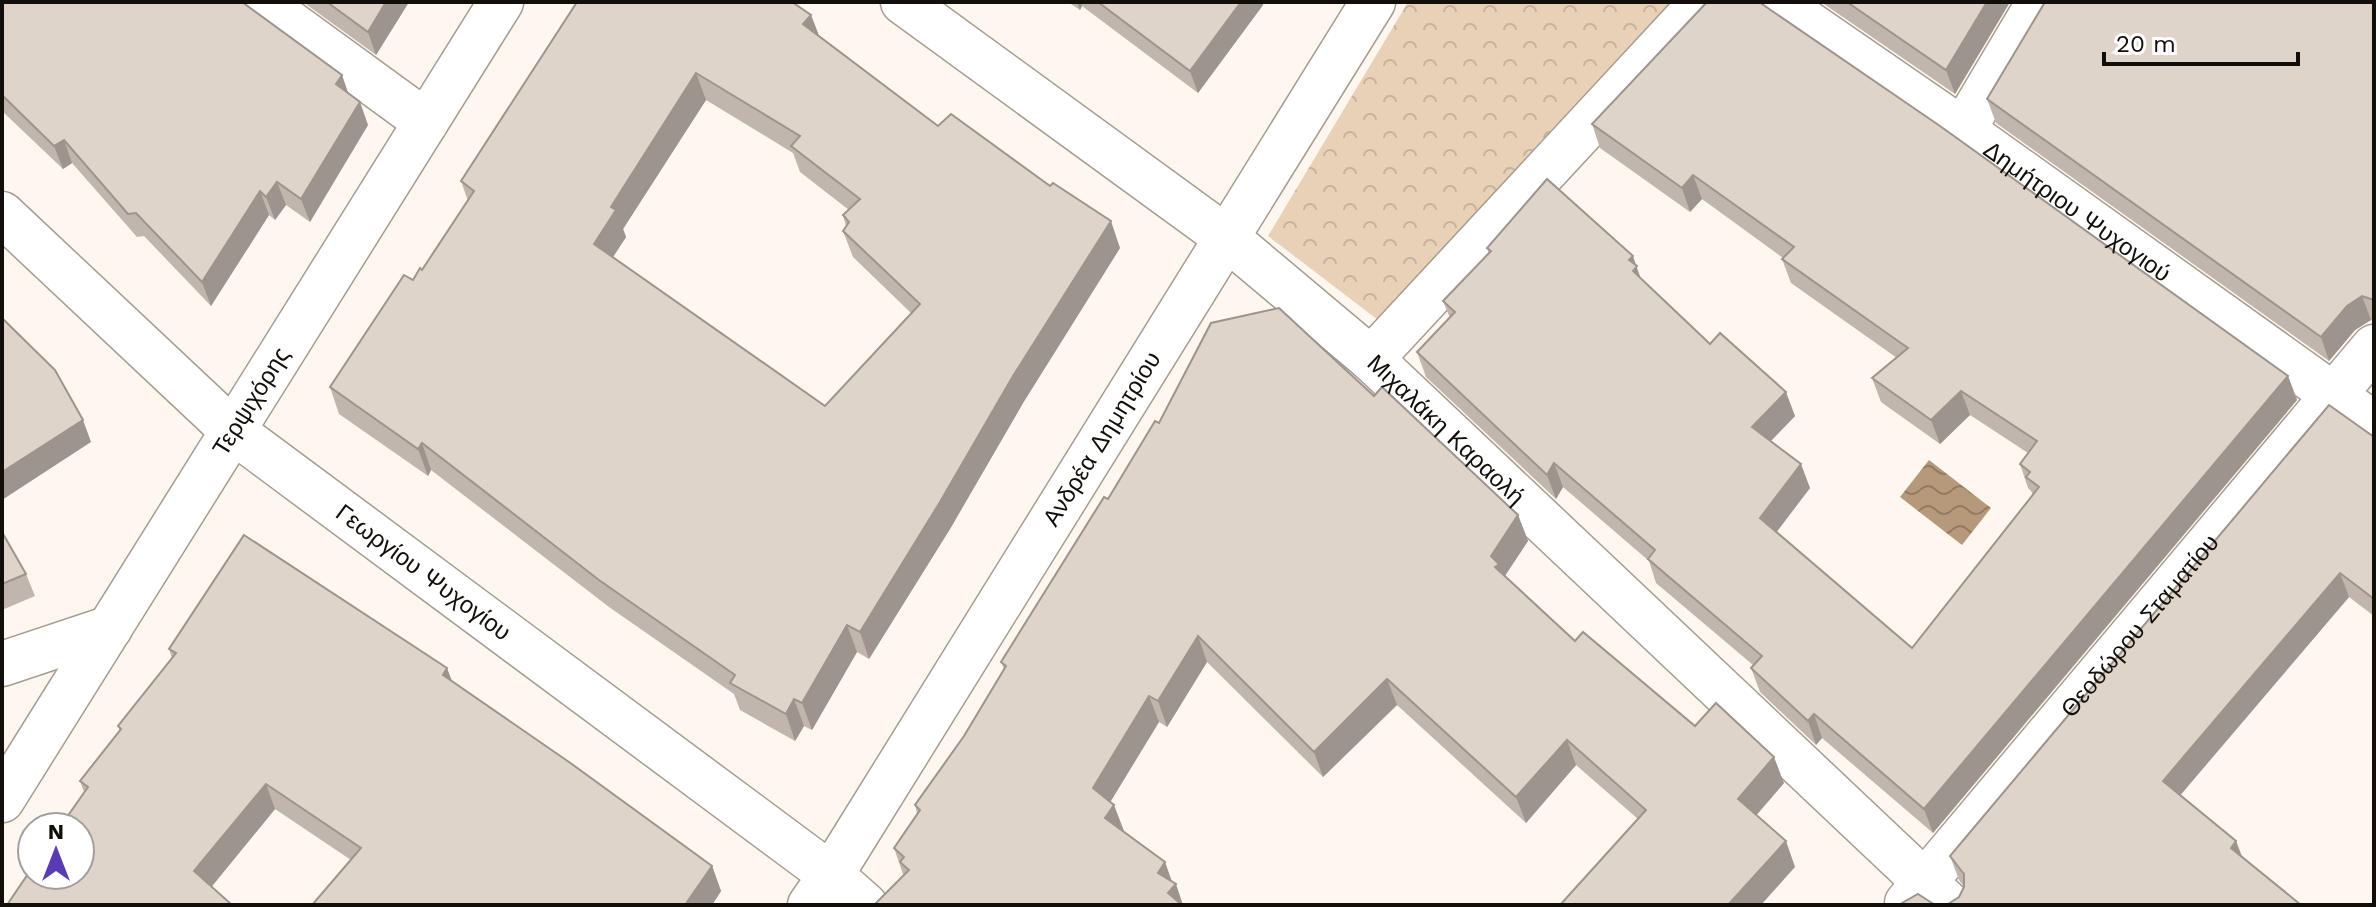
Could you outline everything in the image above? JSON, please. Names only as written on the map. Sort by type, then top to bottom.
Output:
[{"type":"street","points":[[261,2],[426,122]]},
{"type":"street","name":"Τερψιχόρης","points":[[2,800],[501,2]]},
{"type":"street","name":"Μιχαλάκη Καραολή","points":[[903,2],[1227,238],[1371,359],[1927,898]]},
{"type":"street","name":"Ανδρέα Δημητρίου","points":[[821,890],[1373,2]]},
{"type":"street","points":[[1371,359],[1702,2]]},
{"type":"street","name":"Δημήτριου Ψυχογιού","points":[[1777,2],[1963,130],[2374,424]]},
{"type":"street","points":[[1963,130],[2039,2]]},
{"type":"street","name":"Γεωργίου Ψυχογίου","points":[[2,214],[233,431],[821,890],[865,905]]},
{"type":"street","name":"Θεοδώρου Σταματίου","points":[[1927,898],[2374,347]]},
{"type":"street","points":[[2,664],[110,628]]},
{"type":"green space","points":[[1408,2],[1682,2],[1382,323],[1268,236]]},
{"type":"water","points":[[1929,460],[1991,508],[1962,545],[1900,497]]},
{"type":"building","points":[[2,2],[242,2],[342,75],[336,84],[360,102],[301,199],[277,182],[266,197],[260,191],[202,282],[136,213],[128,214],[64,140],[54,146],[2,95]]},
{"type":"building","points":[[327,2],[386,2],[368,32]]},
{"type":"building","points":[[577,2],[792,2],[811,15],[803,24],[938,126],[951,114],[1050,186],[1053,183],[1111,221],[1013,376],[860,632],[847,625],[802,703],[794,699],[786,714],[730,683],[735,675],[599,580],[422,443],[418,449],[330,387],[404,275],[413,280],[420,268],[422,270],[474,191],[461,181]],"holes":[[[696,73],[800,136],[791,146],[860,199],[843,215],[849,222],[843,231],[920,304],[825,406],[594,244],[616,210],[611,207]]]},
{"type":"building","points":[[1098,2],[1241,2],[1190,71]]},
{"type":"building","points":[[1707,2],[1759,2],[1940,126],[2288,376],[1924,809],[1814,714],[1808,721],[1751,668],[1762,656],[1648,559],[1655,550],[1554,463],[1547,475],[1417,352],[1455,312],[1443,301],[1491,251],[1487,248],[1547,179],[1633,256],[1629,260],[1637,266],[1633,271],[1710,344],[1720,333],[1786,392],[1752,427],[1801,464],[1760,518],[1912,648],[2039,487],[2026,477],[2030,472],[2020,464],[2037,441],[1961,391],[1931,420],[1872,378],[1908,348],[1782,259],[1794,247],[1693,175],[1682,188],[1592,124]]},
{"type":"building","points":[[1847,2],[1987,2],[1946,70]]},
{"type":"building","points":[[2045,2],[2374,2],[2374,300],[2362,296],[2347,306],[2321,337],[1987,99]]},
{"type":"building","points":[[1279,308],[1374,396],[1382,387],[1518,515],[1491,556],[1499,564],[1495,567],[1575,641],[1583,632],[1695,726],[1716,703],[1774,757],[1738,799],[1786,841],[1728,905],[1560,905],[1646,810],[1567,740],[1516,797],[1387,679],[1314,752],[1198,636],[1158,701],[1149,696],[1093,788],[1114,805],[1105,818],[1165,862],[1158,873],[1176,884],[1168,893],[1182,905],[874,905],[909,870],[900,862],[904,857],[894,848],[920,810],[915,805],[964,736],[1006,666],[1001,662],[1104,497],[1108,499],[1155,421],[1159,423],[1211,323]]},
{"type":"building","points":[[2,318],[55,370],[83,420],[2,472]]},
{"type":"building","points":[[2329,405],[2374,437],[2374,599],[2340,573],[2163,781],[2236,841],[2231,848],[2301,905],[1939,905],[1948,904],[1959,897],[1964,887],[1964,874],[1950,856]]},
{"type":"building","points":[[2,532],[26,574],[2,584]]},
{"type":"building","points":[[244,535],[447,668],[443,675],[712,866],[685,905],[312,905],[361,848],[266,784],[194,871],[232,905],[7,905],[16,891],[96,891],[96,811],[71,811],[88,787],[80,781],[121,729],[118,726],[176,653],[169,649]]},
{"type":"building","points":[[1918,894],[1935,905],[1900,905],[1902,903]]}]
